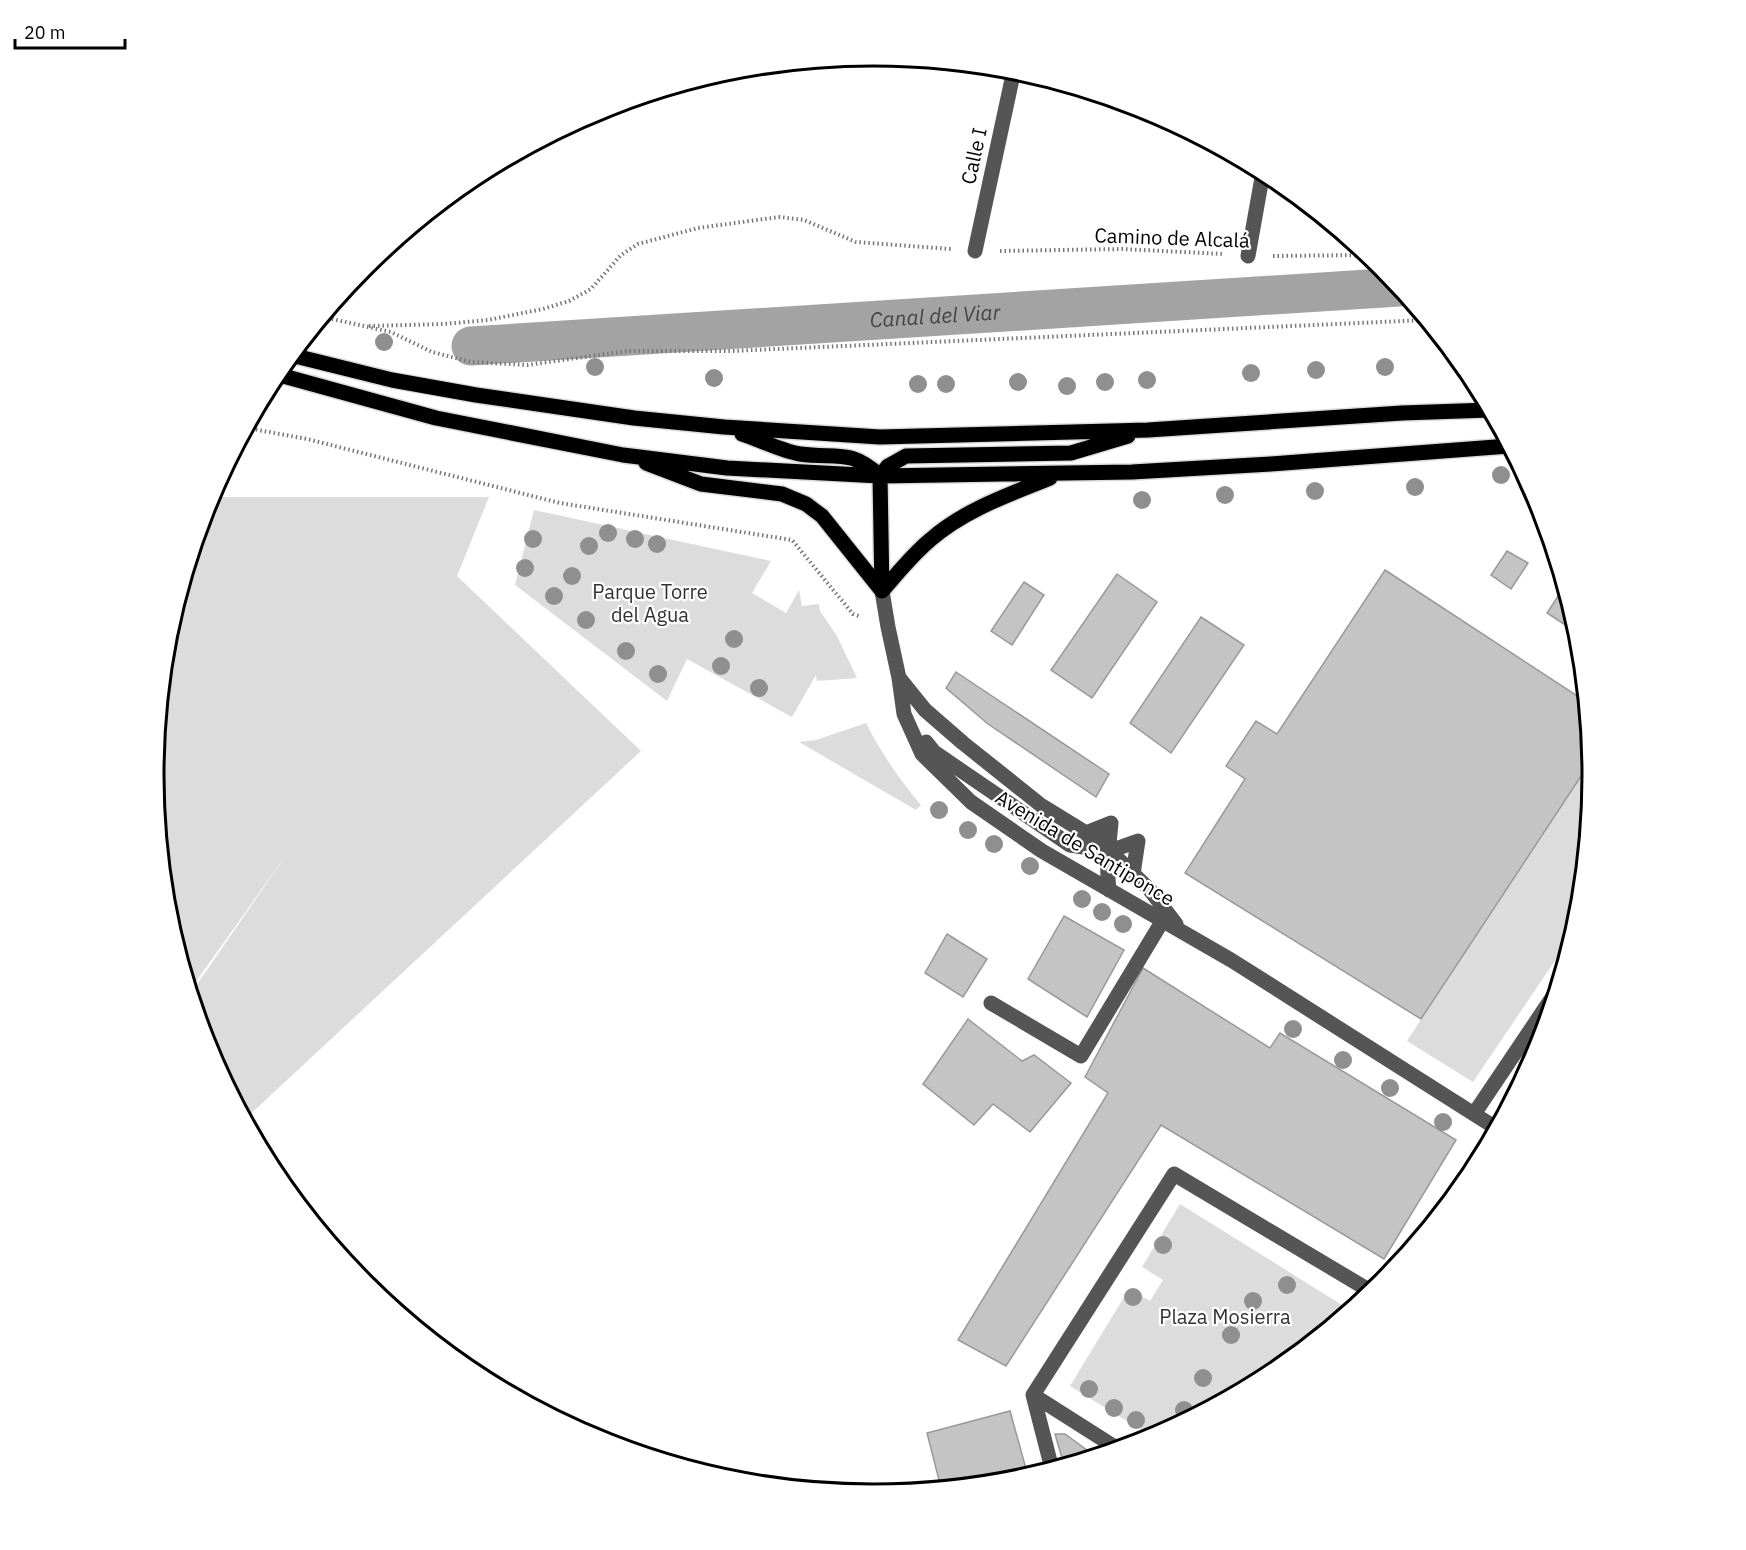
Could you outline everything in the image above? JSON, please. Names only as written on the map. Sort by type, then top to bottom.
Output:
[{"type":"main road","points":[[300,357],[392,380],[634,418],[880,438],[1148,430],[1402,413],[1481,410]]},
{"type":"main road","points":[[286,377],[436,418],[623,455],[728,468],[880,476],[1132,472],[1501,447]]},
{"type":"main road","points":[[724,427],[799,454],[852,457],[867,464],[880,476]]},
{"type":"main road","points":[[882,591],[880,476],[888,466],[906,456],[1071,453],[1148,430]]},
{"type":"main road","points":[[623,455],[701,484],[782,494],[806,504],[822,516],[882,591]]},
{"type":"main road","points":[[882,591],[929,541],[951,524],[990,502],[1058,474]]},
{"type":"street","name":"Calle I","points":[[975,251],[1012,80]]},
{"type":"street","points":[[1248,256],[1261,181]]},
{"type":"street","name":"Avenida de Santiponce","points":[[882,591],[900,678],[904,714],[922,754],[971,802],[1042,851],[1231,960],[1490,1124]]},
{"type":"street","name":"Avenida de Santiponce","points":[[900,678],[925,710],[963,743],[1042,806],[1110,851],[1150,890],[1182,931]]},
{"type":"street","points":[[904,714],[934,752],[1070,845],[1110,851],[1138,841],[1133,874]]},
{"type":"street","points":[[1086,833],[1111,823],[1110,851],[1106,870],[1109,890]]},
{"type":"street","points":[[991,1003],[1081,1056],[1163,920]]},
{"type":"street","points":[[1474,1114],[1538,1018]]},
{"type":"street","points":[[1050,1462],[1033,1395],[1174,1174],[1363,1287]]},
{"type":"street","points":[[1033,1395],[1109,1443]]},
{"type":"path","name":"Camino de Alcalá","points":[[363,326],[488,320],[543,309],[569,301],[591,289],[621,255],[638,244],[698,228],[780,217],[804,220],[856,242],[975,251],[1122,249],[1248,256],[1354,255]]},
{"type":"path","points":[[331,319],[392,332],[432,352],[471,362],[527,365],[628,351],[731,351],[1416,320]]},
{"type":"path","points":[[254,429],[307,439],[560,503],[792,540],[853,614],[888,627]]},
{"type":"green space","points":[[221,497],[489,497],[457,576],[641,751],[251,1114],[218,1046],[196,985],[289,851],[195,982],[188,959],[170,868],[164,775],[166,729],[170,682],[188,591]]},
{"type":"green space","name":"Parque Torre del Agua","points":[[534,510],[771,561],[752,593],[786,613],[799,590],[802,606],[819,604],[820,611],[837,636],[857,678],[817,681],[816,675],[792,717],[687,659],[667,701],[515,585]]},
{"type":"green space","points":[[866,723],[891,766],[921,805],[916,810],[799,742],[816,740]]},
{"type":"green space","points":[[1582,775],[1576,868],[1559,955],[1473,1082],[1407,1041]]},
{"type":"green space","name":"Plaza Mosierra","points":[[1180,1204],[1343,1305],[1267,1365],[1187,1411],[1143,1431],[1070,1386],[1129,1289],[1150,1301],[1163,1280],[1142,1267]]},
{"type":"building","points":[[1507,551],[1528,563],[1511,589],[1491,575]]},
{"type":"building","points":[[1385,570],[1577,696],[1582,775],[1421,1019],[1185,873],[1245,779],[1226,766],[1256,721],[1277,734]]},
{"type":"building","points":[[1117,574],[1157,602],[1092,698],[1051,670]]},
{"type":"building","points":[[1024,582],[1044,595],[1012,645],[991,631]]},
{"type":"building","points":[[1559,595],[1565,625],[1547,613]]},
{"type":"building","points":[[1201,617],[1244,645],[1171,753],[1130,723]]},
{"type":"building","points":[[956,672],[1109,774],[1096,797],[988,724],[946,688]]},
{"type":"building","points":[[1064,916],[1124,950],[1087,1017],[1028,979]]},
{"type":"building","points":[[947,934],[987,959],[963,997],[925,973]]},
{"type":"building","points":[[1143,968],[1270,1048],[1280,1033],[1456,1140],[1384,1259],[1161,1125],[1006,1366],[958,1340],[1108,1093],[1085,1077]]},
{"type":"building","points":[[968,1019],[1022,1061],[1034,1055],[1071,1083],[1030,1132],[993,1104],[974,1125],[923,1084]]},
{"type":"building","points":[[1010,1411],[1025,1467],[966,1478],[939,1480],[927,1433]]},
{"type":"building","points":[[1055,1434],[1065,1434],[1087,1450],[1062,1458]]},
{"type":"waterway","name":"Canal del Viar","points":[[471,346],[1387,288]]}]
